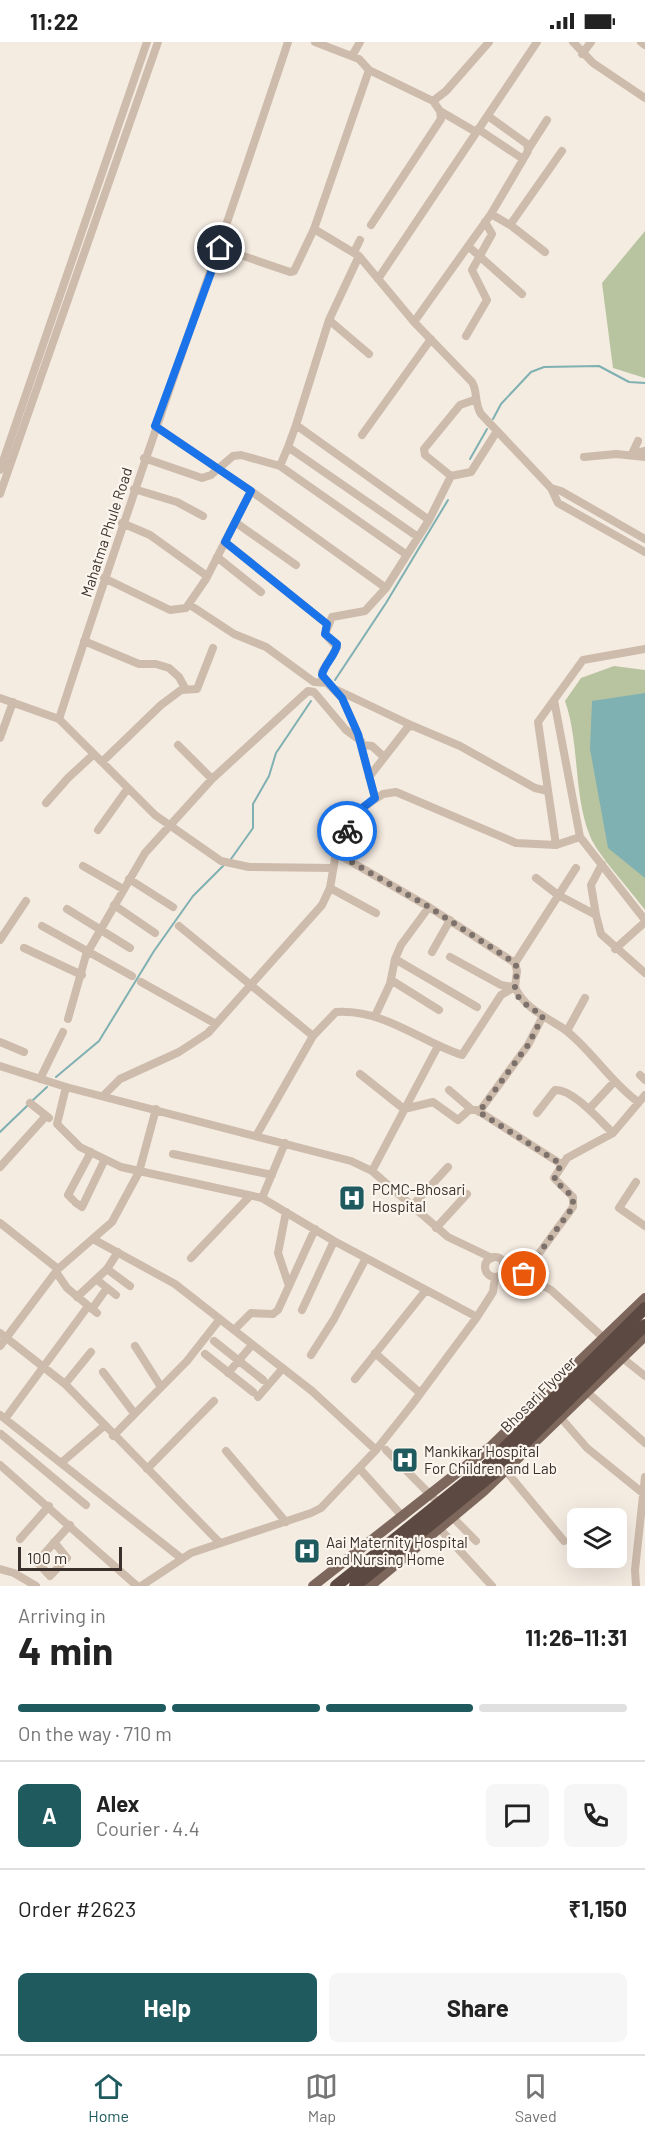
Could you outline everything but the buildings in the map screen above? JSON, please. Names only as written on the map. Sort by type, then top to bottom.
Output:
[{"type":"highway","name":"Bhosari Flyover","points":[[336,1586],[487,1465],[645,1308]]},
{"type":"highway","name":"Bhosari Flyover","points":[[355,1586],[494,1473],[645,1325]]},
{"type":"main road","points":[[313,1586],[490,1447],[605,1339],[645,1298]]},
{"type":"main road","points":[[370,1586],[506,1471],[645,1336]]},
{"type":"street","points":[[0,494],[147,42]]},
{"type":"street","points":[[0,470],[158,42]]},
{"type":"street","name":"Mahatma Phule Road","points":[[59,719],[122,523],[220,248],[288,42]]},
{"type":"street","points":[[315,42],[352,56],[369,70],[433,101],[440,111],[523,159]]},
{"type":"street","points":[[352,56],[360,42]]},
{"type":"street","points":[[433,101],[446,92],[489,42]]},
{"type":"street","points":[[378,279],[537,42]]},
{"type":"street","points":[[573,42],[582,54],[645,98]]},
{"type":"street","points":[[582,54],[591,42]]},
{"type":"street","points":[[641,42],[645,45]]},
{"type":"street","points":[[220,248],[290,272],[297,266],[314,229],[369,70]]},
{"type":"street","points":[[371,225],[441,118],[440,111]]},
{"type":"street","points":[[488,116],[529,148]]},
{"type":"street","points":[[414,322],[488,218],[547,120]]},
{"type":"street","points":[[509,224],[562,151]]},
{"type":"street","points":[[488,218],[509,224],[544,252]]},
{"type":"street","points":[[466,336],[487,300],[472,270],[492,234],[488,218]]},
{"type":"street","points":[[314,229],[356,254],[414,322],[472,382],[476,388],[474,400],[481,414],[551,488],[554,498],[565,507],[645,552]]},
{"type":"street","points":[[280,466],[296,425],[329,320],[360,240]]},
{"type":"street","points":[[468,246],[522,294]]},
{"type":"street","points":[[329,320],[369,354]]},
{"type":"street","points":[[363,435],[431,339]]},
{"type":"street","points":[[451,476],[425,454],[424,449],[460,405],[474,400]]},
{"type":"street","points":[[296,425],[429,520]]},
{"type":"street","points":[[155,426],[218,467],[386,588]]},
{"type":"street","points":[[451,476],[471,472],[497,431]]},
{"type":"street","points":[[632,454],[638,441]]},
{"type":"street","points":[[288,447],[418,537]]},
{"type":"street","points":[[584,457],[645,451]]},
{"type":"street","points":[[632,454],[645,457]]},
{"type":"street","points":[[144,458],[202,478],[211,475],[229,457],[241,455],[280,466],[406,555]]},
{"type":"street","points":[[451,476],[429,520],[386,588],[365,611],[337,614],[327,624],[325,634],[337,647],[322,672],[323,679],[336,690],[460,747],[535,788],[548,791]]},
{"type":"street","points":[[551,488],[561,491],[645,539]]},
{"type":"street","points":[[134,489],[177,502],[203,516]]},
{"type":"street","points":[[104,578],[170,610],[180,610],[190,605],[251,491]]},
{"type":"street","points":[[235,522],[296,565]]},
{"type":"street","points":[[122,523],[150,535],[207,576]]},
{"type":"street","points":[[225,542],[327,624]]},
{"type":"street","points":[[217,557],[261,592]]},
{"type":"street","points":[[190,605],[234,634],[266,646],[314,682],[328,683]]},
{"type":"street","points":[[84,641],[139,664],[156,664],[169,668],[179,677],[185,688]]},
{"type":"street","points":[[102,762],[161,705],[185,688],[195,690],[200,686],[213,648]]},
{"type":"street","points":[[556,845],[538,722],[583,660],[645,649]]},
{"type":"street","points":[[336,690],[362,743],[375,798]]},
{"type":"street","points":[[68,1019],[88,951],[145,853],[212,779],[308,691],[314,692],[346,730],[362,743],[372,746],[384,757]]},
{"type":"street","points":[[0,698],[59,719],[169,826],[221,861],[235,865],[333,868]]},
{"type":"street","points":[[554,700],[580,837],[645,921],[615,949]]},
{"type":"street","points":[[0,738],[13,702]]},
{"type":"street","points":[[369,777],[408,727],[413,726]]},
{"type":"street","points":[[178,745],[212,779]]},
{"type":"street","points":[[46,803],[94,754]]},
{"type":"street","points":[[98,830],[128,788]]},
{"type":"street","points":[[103,1096],[120,1078],[196,1042],[216,1024],[322,905],[330,888],[336,853],[361,809],[382,794],[396,792],[516,843],[556,845],[580,837]]},
{"type":"street","points":[[336,853],[429,907],[515,963],[517,971],[515,987],[525,1003],[567,1031],[615,1082],[643,1098],[613,1133],[561,1164],[554,1178],[573,1197],[573,1207],[524,1274]]},
{"type":"street","points":[[602,864],[591,885],[601,934],[645,974]]},
{"type":"street","points":[[83,866],[123,889]]},
{"type":"street","points":[[515,963],[576,868]]},
{"type":"street","points":[[536,878],[558,895],[596,915]]},
{"type":"street","points":[[129,879],[173,907]]},
{"type":"street","points":[[330,888],[376,913]]},
{"type":"street","points":[[0,940],[26,901]]},
{"type":"street","points":[[114,905],[155,933]]},
{"type":"street","points":[[375,1016],[391,980],[395,959],[401,945],[429,907]]},
{"type":"street","points":[[67,909],[130,948]]},
{"type":"street","points":[[432,952],[450,920]]},
{"type":"street","points":[[42,926],[132,976]]},
{"type":"street","points":[[179,926],[313,1036]]},
{"type":"street","points":[[24,948],[82,975]]},
{"type":"street","points":[[450,957],[501,985],[515,987]]},
{"type":"street","points":[[395,959],[477,1007]]},
{"type":"street","points":[[391,980],[439,1010]]},
{"type":"street","points":[[141,982],[216,1024]]},
{"type":"street","points":[[256,1136],[313,1036],[336,1012],[375,1016],[393,1021],[438,1046],[462,1055],[501,995],[515,987]]},
{"type":"street","points":[[567,1031],[585,998]]},
{"type":"street","points":[[404,1109],[433,1102],[458,1120],[475,1111],[528,1045],[543,1016]]},
{"type":"street","points":[[40,1079],[63,1032]]},
{"type":"street","points":[[1,1044],[24,1053]]},
{"type":"street","points":[[372,1171],[438,1046]]},
{"type":"street","points":[[0,1066],[66,1087],[351,1161],[372,1171],[436,1228],[458,1243],[503,1263],[551,1290],[605,1339],[622,1358],[645,1376]]},
{"type":"street","points":[[360,1074],[404,1109]]},
{"type":"street","points":[[589,1109],[615,1082]]},
{"type":"street","points":[[57,1124],[66,1087]]},
{"type":"street","points":[[537,1113],[558,1089],[589,1109],[613,1133]]},
{"type":"street","points":[[449,1090],[475,1111],[561,1164]]},
{"type":"street","points":[[30,1103],[57,1124],[80,1147],[105,1159],[139,1172],[262,1198],[334,1241],[477,1317]]},
{"type":"street","points":[[0,1346],[4,1335],[57,1271],[112,1222],[139,1172],[156,1109]]},
{"type":"street","points":[[0,1167],[46,1116]]},
{"type":"street","points":[[262,1198],[285,1143]]},
{"type":"street","points":[[91,1152],[68,1196],[82,1206],[105,1159]]},
{"type":"street","points":[[173,1154],[272,1175]]},
{"type":"street","points":[[412,1206],[448,1167]]},
{"type":"street","points":[[636,1182],[619,1208],[645,1226]]},
{"type":"street","points":[[436,1228],[467,1194]]},
{"type":"street","points":[[191,1258],[250,1196]]},
{"type":"street","points":[[286,1212],[278,1253],[289,1286]]},
{"type":"street","points":[[0,1223],[57,1271],[77,1297],[92,1310]]},
{"type":"street","points":[[234,1330],[251,1313],[273,1314],[289,1286],[315,1229]]},
{"type":"street","points":[[93,1239],[165,1277],[282,1368],[376,1450]]},
{"type":"street","points":[[302,1310],[334,1241]]},
{"type":"street","points":[[77,1297],[107,1269],[118,1252]]},
{"type":"street","points":[[311,1355],[334,1320],[366,1258]]},
{"type":"street","points":[[492,1258],[485,1269],[487,1274],[495,1277]]},
{"type":"street","points":[[495,1277],[503,1272],[503,1263]]},
{"type":"street","points":[[107,1269],[130,1286]]},
{"type":"street","points":[[0,1465],[139,1586],[181,1558],[321,1508],[376,1450],[420,1393],[477,1317],[493,1292],[495,1277]]},
{"type":"street","points":[[96,1279],[116,1295]]},
{"type":"street","points":[[86,1505],[1,1435],[6,1419],[107,1288]]},
{"type":"street","points":[[355,1379],[426,1290]]},
{"type":"street","points":[[113,1436],[187,1361],[220,1319]]},
{"type":"street","points":[[4,1335],[65,1384],[113,1436],[220,1543]]},
{"type":"street","points":[[214,1341],[263,1380]]},
{"type":"street","points":[[228,1373],[252,1345]]},
{"type":"street","points":[[135,1346],[161,1387]]},
{"type":"street","points":[[65,1384],[91,1352]]},
{"type":"street","points":[[375,1353],[420,1393]]},
{"type":"street","points":[[205,1354],[255,1395],[282,1368]]},
{"type":"street","points":[[103,1372],[134,1413]]},
{"type":"street","points":[[587,1392],[645,1443]]},
{"type":"street","points":[[147,1469],[214,1401]]},
{"type":"street","points":[[561,1418],[587,1448],[644,1493]]},
{"type":"street","points":[[6,1419],[181,1558]]},
{"type":"street","points":[[61,1463],[104,1426]]},
{"type":"street","points":[[386,1450],[454,1516],[476,1541]]},
{"type":"street","points":[[226,1451],[286,1522]]},
{"type":"street","points":[[359,1468],[403,1517]]},
{"type":"street","points":[[506,1471],[564,1541]]},
{"type":"street","points":[[636,1586],[635,1570],[643,1526],[645,1478]]},
{"type":"street","points":[[20,1539],[49,1506]]},
{"type":"street","points":[[54,1542],[70,1525]]},
{"type":"street","points":[[440,1529],[492,1586]]},
{"type":"street","points":[[0,1569],[14,1573],[36,1586]]},
{"type":"green space","points":[[645,231],[645,378],[613,368],[602,283]]},
{"type":"green space","points":[[614,666],[645,670],[645,910],[607,862],[590,836],[581,803],[573,734],[565,701],[581,678]]},
{"type":"water","points":[[645,693],[645,878],[608,848],[590,749],[592,701]]},
{"type":"waterway","points":[[493,419],[501,404],[531,372],[544,367],[599,366],[629,382],[645,383]]},
{"type":"waterway","points":[[470,459],[487,429]]},
{"type":"waterway","points":[[335,680],[386,603],[448,500]]},
{"type":"waterway","points":[[231,859],[253,828],[253,804],[269,776],[276,753],[311,701]]},
{"type":"waterway","points":[[56,1077],[99,1041],[154,951],[193,896],[224,865]]},
{"type":"waterway","points":[[32,1101],[47,1087]]},
{"type":"waterway","points":[[0,1132],[28,1105]]},
{"type":"way so far","points":[[347,831],[336,853],[429,907],[515,963],[517,983],[515,987],[519,996],[543,1016],[528,1045],[479,1112],[561,1164],[554,1180],[573,1197],[573,1207],[531,1261],[524,1274]]},
{"type":"place","name":"PCMC-Bhosari Hospital","points":[[352,1198]]},
{"type":"place","name":"Mankikar Hospital For Children and Lab","points":[[405,1460]]},
{"type":"place","name":"Aai Maternity Hospital and Nursing Home","points":[[307,1551]]},
{"type":"route","points":[[220,248],[155,426],[251,491],[225,542],[327,624],[325,634],[337,644],[322,675],[323,679],[342,698],[358,734],[364,749],[375,798],[361,809],[347,831]]}]
